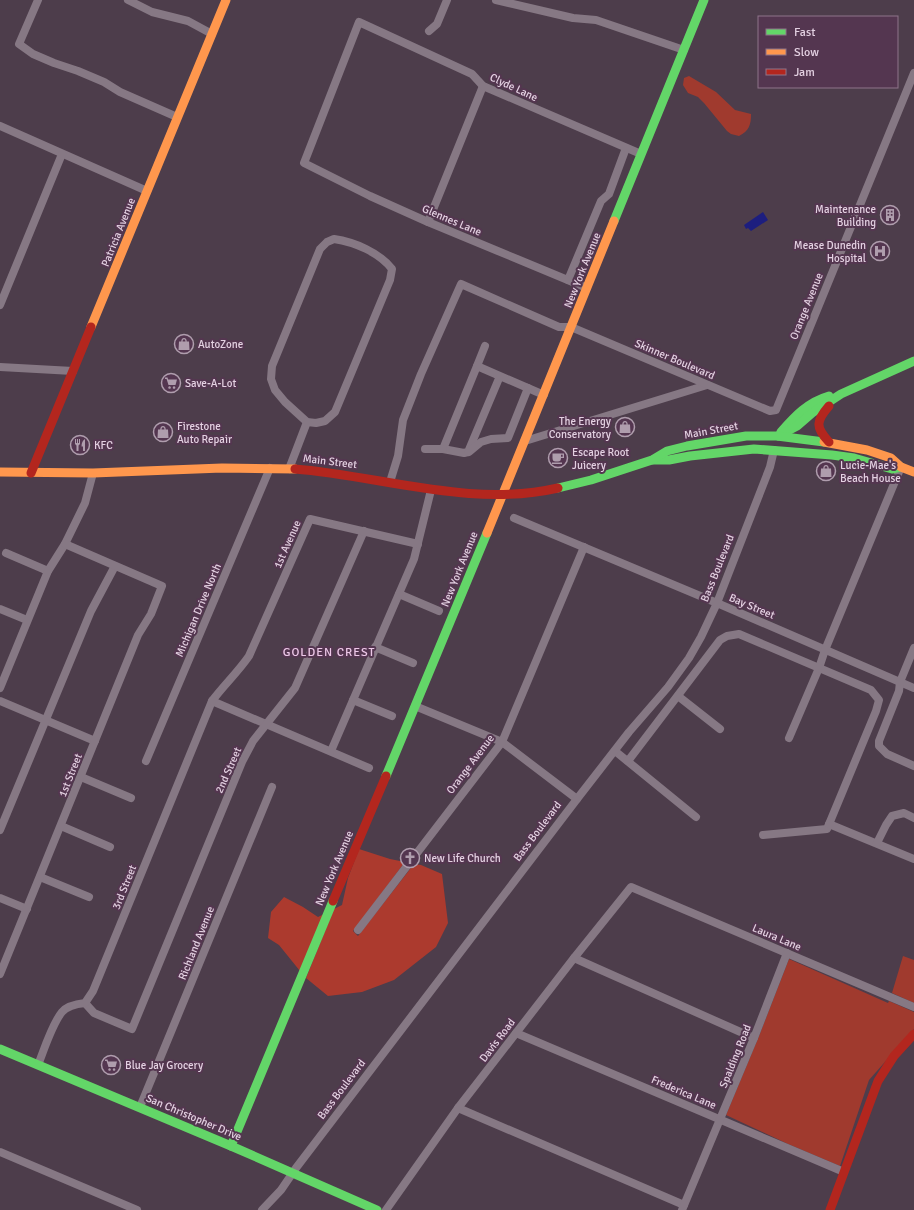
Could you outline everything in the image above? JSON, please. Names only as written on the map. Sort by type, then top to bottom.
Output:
[{"type":"street","points":[[38,0],[18,44],[33,54],[104,82],[120,92],[177,118]]},
{"type":"street","points":[[128,0],[152,12],[188,21],[212,34]]},
{"type":"street","name":"Patricia Avenue","points":[[31,473],[226,0]]},
{"type":"street","points":[[429,31],[437,24],[447,0]]},
{"type":"street","points":[[496,0],[573,18],[596,20],[684,50]]},
{"type":"street","name":"New York Avenue","points":[[231,1146],[544,395],[704,0]]},
{"type":"street","name":"Clyde Lane","points":[[311,168],[304,163],[359,22],[472,74],[483,86],[641,154]]},
{"type":"street","name":"Orange Avenue","points":[[770,412],[776,410],[914,72]]},
{"type":"street","points":[[428,222],[483,86]]},
{"type":"street","points":[[0,126],[147,191]]},
{"type":"street","points":[[568,280],[601,201],[609,194],[626,148]]},
{"type":"street","points":[[0,305],[62,154]]},
{"type":"street","name":"Glennes Lane","points":[[311,168],[428,222],[587,288]]},
{"type":"street","points":[[334,240],[344,241],[372,252],[387,262],[392,269],[390,280],[335,412],[325,421],[316,423],[307,422],[285,402],[275,390],[271,379],[272,366],[320,249],[326,242],[334,240]]},
{"type":"street","name":"Skinner Boulevard","points":[[390,482],[398,456],[403,420],[421,374],[461,284],[559,327],[571,327],[770,412]]},
{"type":"street","points":[[443,449],[485,346]]},
{"type":"street","name":"Main Street","points":[[0,472],[93,473],[222,468],[270,468],[327,472],[431,490],[462,493],[503,494],[548,490],[591,480],[652,460],[667,451],[687,446],[746,436],[777,436],[797,426],[812,413],[841,394],[914,361]]},
{"type":"street","points":[[477,366],[544,395]]},
{"type":"street","points":[[0,367],[74,371]]},
{"type":"street","points":[[468,452],[500,376]]},
{"type":"street","points":[[525,441],[707,386]]},
{"type":"street","points":[[425,449],[443,449],[464,453],[468,452],[481,442],[491,439],[508,438],[528,388]]},
{"type":"street","points":[[829,442],[819,429],[818,423],[820,416],[841,394]]},
{"type":"street","points":[[289,469],[307,422]]},
{"type":"street","points":[[777,436],[809,438],[867,450],[891,458],[901,466],[914,472]]},
{"type":"street","name":"Bass Boulevard","points":[[262,1210],[281,1190],[577,799],[668,688],[689,658],[701,637],[716,603],[765,480],[777,436]]},
{"type":"street","name":"Main Street","points":[[652,460],[669,460],[738,450],[774,450]]},
{"type":"street","points":[[774,450],[832,454],[854,458],[892,469],[901,466]]},
{"type":"street","points":[[790,738],[820,668],[825,650],[901,466]]},
{"type":"street","name":"Michigan Drive North","points":[[146,761],[270,468]]},
{"type":"street","points":[[0,688],[4,668],[48,571],[65,544],[85,503],[93,473]]},
{"type":"street","points":[[331,751],[414,559],[431,490]]},
{"type":"street","name":"Bay Street","points":[[514,518],[914,688]]},
{"type":"street","name":"1st Avenue","points":[[212,701],[238,672],[249,656],[310,519],[418,544]]},
{"type":"street","name":"2nd Street","points":[[85,1002],[94,1013],[132,1029],[242,762],[253,741],[295,688],[364,531]]},
{"type":"street","points":[[0,830],[91,611],[115,566],[65,544]]},
{"type":"street","name":"Orange Avenue","points":[[358,930],[502,742],[584,548]]},
{"type":"street","points":[[6,553],[48,571]]},
{"type":"street","name":"1st Street","points":[[0,974],[3,957],[27,909],[138,635],[151,614],[162,586],[115,566]]},
{"type":"street","points":[[399,594],[439,611]]},
{"type":"street","points":[[0,609],[27,620]]},
{"type":"street","points":[[628,761],[720,640],[727,636],[739,634],[872,690],[879,700],[876,711],[828,826]]},
{"type":"street","points":[[375,647],[413,663]]},
{"type":"street","points":[[914,648],[900,682],[899,691],[878,741],[879,746],[887,754],[914,766]]},
{"type":"street","points":[[678,696],[720,729]]},
{"type":"street","points":[[353,700],[392,716]]},
{"type":"street","points":[[0,701],[95,741]]},
{"type":"street","points":[[212,701],[267,723],[369,768]]},
{"type":"street","name":"3rd Street","points":[[85,1002],[92,991],[212,701]]},
{"type":"street","points":[[415,706],[502,742],[577,799]]},
{"type":"street","points":[[615,751],[696,817]]},
{"type":"street","points":[[81,777],[131,798]]},
{"type":"street","name":"Richland Avenue","points":[[140,1107],[272,787]]},
{"type":"street","points":[[877,843],[892,816],[904,814],[914,818]]},
{"type":"street","points":[[60,826],[110,847]]},
{"type":"street","points":[[763,835],[828,826],[877,843],[914,859]]},
{"type":"street","points":[[40,877],[89,897]]},
{"type":"street","name":"Laura Lane","points":[[631,887],[914,1007]]},
{"type":"street","name":"Davis Road","points":[[386,1210],[458,1108],[631,887]]},
{"type":"street","points":[[0,898],[27,909]]},
{"type":"street","name":"Spalding Road","points":[[683,1208],[754,1038],[787,953]]},
{"type":"street","points":[[574,958],[754,1038]]},
{"type":"street","points":[[38,1065],[56,1021],[62,1011],[74,1004],[85,1002]]},
{"type":"street","name":"Frederica Lane","points":[[516,1033],[844,1172]]},
{"type":"street","points":[[830,1210],[878,1081],[887,1063],[900,1046],[914,1034]]},
{"type":"street","name":"San Christopher Drive","points":[[0,1049],[140,1107],[377,1210]]},
{"type":"street","points":[[458,1108],[683,1208]]},
{"type":"street","points":[[0,1152],[137,1210]]},
{"type":"shaded area","points":[[689,76],[716,92],[735,110],[751,114],[751,121],[747,130],[739,136],[731,134],[727,131],[698,97],[688,93],[683,85],[684,78]]},
{"type":"shaded area","points":[[763,212],[768,220],[751,231],[748,228],[746,229],[744,225]]},
{"type":"shaded area","points":[[359,849],[405,862],[353,931],[358,936],[414,864],[421,865],[442,874],[448,923],[436,947],[394,980],[362,992],[328,996],[306,978],[334,909],[342,905],[348,878]]},
{"type":"shaded area","points":[[284,897],[318,917],[324,914],[300,971],[279,945],[268,938],[271,912]]},
{"type":"shaded area","points":[[903,956],[914,960],[914,1003],[892,993]]},
{"type":"shaded area","points":[[789,959],[888,1003],[889,1001],[914,1012],[914,1029],[869,1080],[840,1166],[726,1115]]},
{"type":"traffic: fast","points":[[614,221],[704,0]]},
{"type":"traffic: fast","points":[[778,436],[797,426],[812,413],[841,394],[914,361]]},
{"type":"traffic: fast","points":[[781,432],[808,406],[829,396]]},
{"type":"traffic: fast","points":[[558,488],[591,480],[652,460],[667,451],[687,446],[746,436],[777,436],[824,442]]},
{"type":"traffic: fast","points":[[653,460],[669,460],[690,456],[754,449],[832,455],[854,458],[892,469],[901,467]]},
{"type":"traffic: fast","points":[[386,776],[487,533]]},
{"type":"traffic: fast","points":[[231,1146],[333,901]]},
{"type":"traffic: fast","points":[[0,1049],[231,1146],[377,1210]]},
{"type":"traffic: slow","points":[[91,327],[226,0]]},
{"type":"traffic: slow","points":[[487,533],[614,221]]},
{"type":"traffic: slow","points":[[824,442],[867,450],[891,458],[901,467],[914,472]]},
{"type":"traffic: slow","points":[[0,472],[93,473],[222,468],[295,469]]},
{"type":"traffic: jam","points":[[31,473],[91,327]]},
{"type":"traffic: jam","points":[[829,406],[822,416],[819,424],[821,432],[829,442]]},
{"type":"traffic: jam","points":[[295,469],[459,493],[525,493],[558,488]]},
{"type":"traffic: jam","points":[[333,901],[386,776]]},
{"type":"traffic: jam","points":[[830,1210],[878,1081],[894,1056],[914,1034]]},
{"type":"place","name":"Maintenance Building","points":[[890,215]]},
{"type":"place","name":"Mease Dunedin Hospital","points":[[880,251]]},
{"type":"place","name":"AutoZone","points":[[184,344]]},
{"type":"place","name":"Save-A-Lot","points":[[171,383]]},
{"type":"place","name":"The Energy Conservatory","points":[[625,427]]},
{"type":"place","name":"Firestone Auto Repair","points":[[163,432]]},
{"type":"place","name":"KFC","points":[[80,445]]},
{"type":"place","name":"Escape Root Juicery","points":[[558,458]]},
{"type":"place","name":"Lucie-Mae's Beach House","points":[[826,471]]},
{"type":"place","name":"New Life Church","points":[[410,858]]},
{"type":"place","name":"Blue Jay Grocery","points":[[111,1065]]},
{"type":"district","name":"GOLDEN CREST","points":[[329,652]]}]
